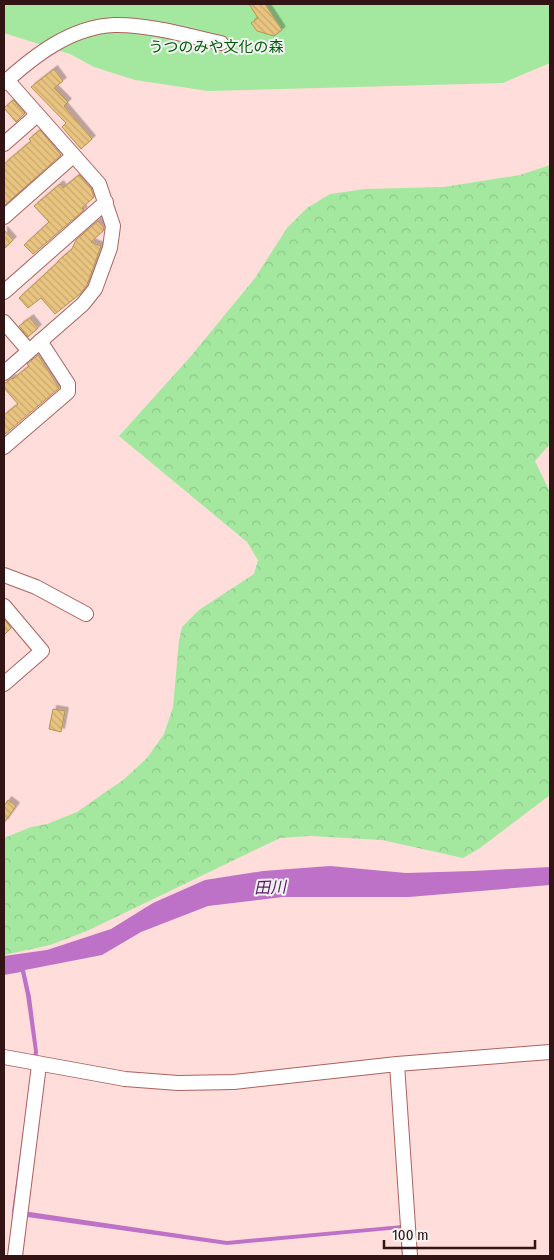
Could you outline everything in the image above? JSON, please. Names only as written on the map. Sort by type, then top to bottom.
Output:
[{"type":"street","points":[[4,373],[83,304],[95,289],[110,248],[113,226],[99,184],[5,81],[59,41],[94,28],[115,25],[134,26],[221,43]]},
{"type":"street","points":[[4,144],[37,115]]},
{"type":"street","points":[[4,217],[73,156]]},
{"type":"street","points":[[4,292],[106,202]]},
{"type":"street","points":[[4,322],[29,351]]},
{"type":"street","points":[[4,447],[68,392],[68,384],[40,341]]},
{"type":"street","points":[[4,575],[36,587],[86,614]]},
{"type":"street","points":[[4,606],[42,651],[4,684]]},
{"type":"street","points":[[4,1058],[125,1079],[187,1083],[234,1082],[397,1064],[550,1052]]},
{"type":"street","points":[[397,1064],[410,1256]]},
{"type":"street","points":[[15,1256],[39,1065]]},
{"type":"green space","name":"うつのみや文化の森","points":[[4,4],[550,4],[550,63],[503,83],[208,91],[135,80],[94,67],[70,54],[4,33]]},
{"type":"green space","points":[[550,165],[550,444],[535,461],[550,492],[550,795],[480,848],[463,858],[382,840],[310,836],[280,838],[87,931],[50,945],[4,955],[4,838],[77,812],[123,780],[147,758],[164,734],[173,707],[179,640],[182,627],[199,610],[254,574],[258,560],[247,542],[119,436],[191,356],[255,278],[287,228],[307,208],[330,194],[365,189],[444,187],[520,175]]},
{"type":"water","name":"田川","points":[[330,866],[406,873],[550,867],[550,885],[409,897],[283,897],[208,906],[141,932],[102,955],[25,970],[31,997],[38,1052],[16,1210],[227,1241],[403,1225],[406,1256],[402,1256],[400,1229],[227,1245],[13,1215],[34,1051],[21,972],[4,975],[4,956],[47,950],[111,929],[153,903],[205,880],[263,871]]},
{"type":"building","points":[[249,4],[265,4],[282,30],[274,36],[257,31],[251,23],[258,18]]},
{"type":"building","points":[[54,69],[63,81],[54,88],[68,102],[64,106],[92,139],[81,149],[62,127],[66,123],[31,87]]},
{"type":"building","points":[[13,100],[25,113],[16,122],[4,108]]},
{"type":"building","points":[[40,130],[61,155],[4,206],[4,164],[31,141],[29,139]]},
{"type":"building","points":[[79,175],[91,188],[94,197],[82,208],[84,210],[33,254],[24,245],[49,222],[34,206],[60,184],[63,188]]},
{"type":"building","points":[[98,221],[104,228],[103,231],[91,242],[101,246],[87,285],[80,294],[55,314],[41,298],[28,308],[19,298],[72,249],[76,240]]},
{"type":"building","points":[[4,230],[13,240],[4,249]]},
{"type":"building","points":[[30,318],[38,328],[28,337],[19,326]]},
{"type":"building","points":[[38,355],[59,388],[4,435],[4,415],[18,404],[4,388],[4,384],[29,366],[27,364]]},
{"type":"building","points":[[4,619],[11,628],[4,635]]},
{"type":"building","points":[[53,709],[65,711],[61,732],[49,729]]},
{"type":"building","points":[[8,800],[16,806],[4,823],[4,806]]}]
